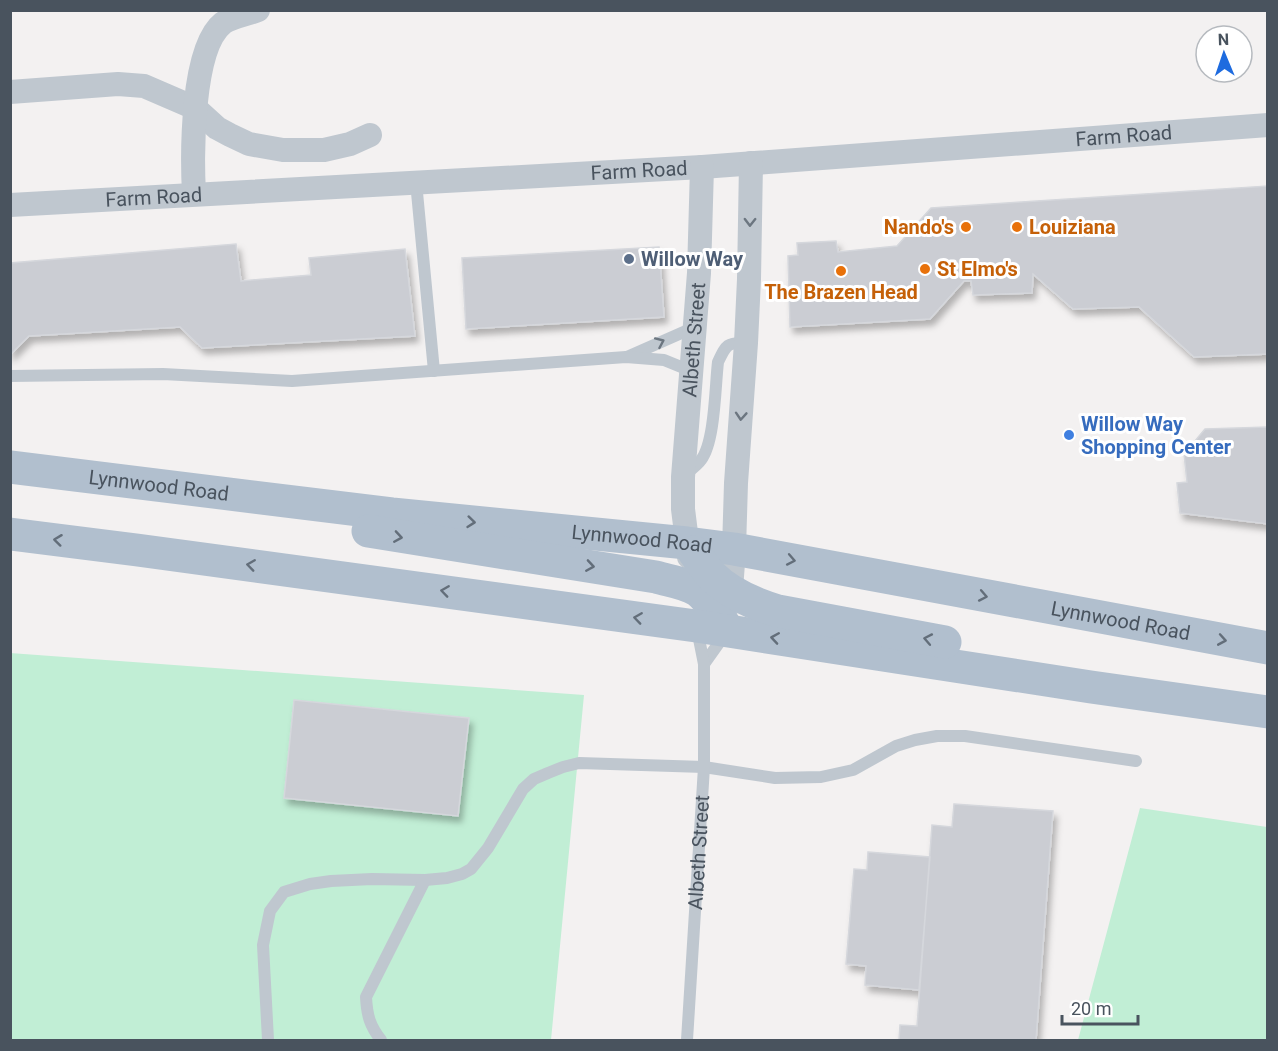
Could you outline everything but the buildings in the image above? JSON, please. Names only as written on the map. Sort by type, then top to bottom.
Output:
[{"type":"main road","name":"Lynnwood Road","points":[[10,467],[392,514],[734,549],[1268,648]]},
{"type":"main road","points":[[177,487],[277,514],[365,531],[656,577],[692,588],[704,596],[728,630]]},
{"type":"main road","points":[[10,534],[728,630],[1090,687],[1268,712]]},
{"type":"main road","points":[[687,543],[712,576],[754,604],[778,611],[1106,673],[1231,706]]},
{"type":"street","points":[[194,194],[195,108],[205,54],[221,16],[258,10]]},
{"type":"street","points":[[10,93],[127,84],[144,86],[195,108],[217,128],[249,144],[284,150],[324,150],[350,144],[370,135]]},
{"type":"street","name":"Farm Road","points":[[10,204],[702,167],[1268,125]]},
{"type":"street","points":[[728,630],[747,343],[751,163]]},
{"type":"street","name":"Albeth Street","points":[[696,626],[683,509],[682,477],[699,273],[702,167]]},
{"type":"lane","points":[[416,182],[434,371]]},
{"type":"lane","points":[[626,357],[694,327]]},
{"type":"lane","name":"Albeth Street","points":[[682,477],[701,461],[709,444],[718,362],[726,347],[734,342],[747,343]]},
{"type":"lane","points":[[10,376],[163,374],[292,381],[626,357],[664,360],[692,371]]},
{"type":"lane","name":"Albeth Street","points":[[687,1041],[704,767],[704,664],[696,626]]},
{"type":"lane","points":[[704,664],[728,630]]},
{"type":"lane","points":[[268,1041],[263,945],[270,911],[284,892],[310,884],[331,881],[425,880],[462,874],[471,869],[488,848],[523,789],[534,779],[563,766],[579,764],[704,767],[776,778],[821,777],[853,770],[896,746],[937,736],[965,736],[1136,761]]},
{"type":"lane","points":[[381,1041],[374,1032],[366,1013],[366,997],[425,880]]},
{"type":"green space","points":[[10,653],[584,695],[551,1040],[11,1040]]},
{"type":"green space","points":[[1140,808],[1267,827],[1267,1040],[1078,1040]]},
{"type":"place","name":"Nando's","points":[[966,227]]},
{"type":"place","name":"Louiziana","points":[[1017,227]]},
{"type":"place","name":"Willow Way","points":[[629,259]]},
{"type":"place","name":"St Elmo's","points":[[925,269]]},
{"type":"place","name":"The Brazen Head","points":[[841,271]]},
{"type":"place","name":"Willow Way Shopping Center","points":[[1069,435]]}]
